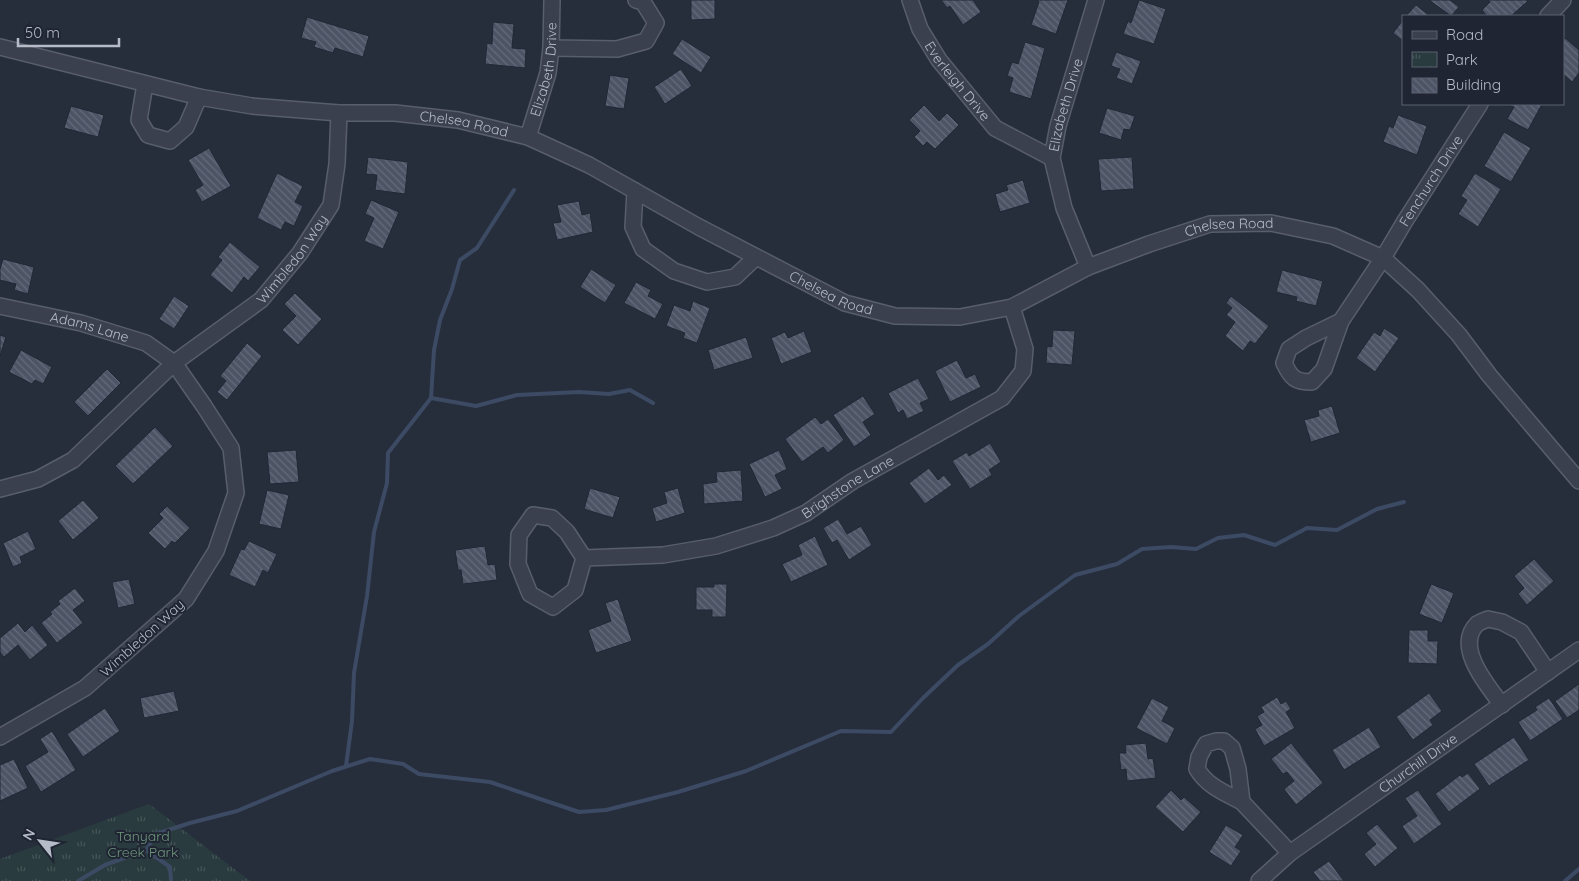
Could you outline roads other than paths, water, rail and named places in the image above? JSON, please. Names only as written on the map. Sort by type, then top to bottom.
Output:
[{"type":"street","name":"Elizabeth Drive","points":[[528,137],[544,89],[551,48],[552,0]]},
{"type":"street","points":[[551,48],[618,49],[646,41],[656,23],[643,2],[636,0]]},
{"type":"street","name":"Everleigh Drive","points":[[910,0],[920,28],[939,60],[994,128],[1052,158]]},
{"type":"street","name":"Elizabeth Drive","points":[[1088,267],[1064,208],[1052,158],[1061,118],[1096,0]]},
{"type":"street","points":[[1549,15],[1563,0]]},
{"type":"street","name":"Chelsea Road","points":[[0,47],[199,97],[252,106],[339,113],[394,113],[458,120],[528,137],[589,165],[756,257],[845,303],[895,316],[960,317],[1012,306],[1088,267],[1210,224],[1271,223],[1333,236],[1383,258],[1418,290],[1458,334],[1489,375],[1579,480]]},
{"type":"street","points":[[145,84],[139,120],[148,135],[170,141],[186,127],[199,97]]},
{"type":"street","name":"Fenchurch Drive","points":[[1341,321],[1479,105]]},
{"type":"street","name":"Wimbledon Way","points":[[0,489],[38,479],[73,460],[174,363],[261,300],[300,253],[331,205],[337,164],[339,113]]},
{"type":"street","points":[[635,191],[633,228],[644,249],[674,272],[707,282],[735,277],[756,257]]},
{"type":"street","name":"Adams Lane","points":[[0,306],[81,322],[146,343],[174,363]]},
{"type":"street","name":"Brighstone Lane","points":[[584,558],[663,555],[716,546],[773,528],[806,513],[853,480],[1002,398],[1023,371],[1025,349],[1012,306]]},
{"type":"street","name":"Wimbledon Way","points":[[0,737],[85,688],[186,599],[216,551],[236,493],[231,448],[174,363]]},
{"type":"street","points":[[533,515],[552,518],[567,532],[584,558],[576,590],[553,607],[530,594],[518,564],[519,535],[533,515]]},
{"type":"street","points":[[1502,705],[1479,672],[1468,647],[1470,637],[1477,624],[1488,618],[1502,622],[1521,632],[1548,672]]},
{"type":"street","name":"Churchill Drive","points":[[1259,881],[1290,853],[1579,650]]},
{"type":"street","points":[[1242,802],[1290,853]]},
{"type":"waterway","points":[[346,766],[352,721],[354,673],[367,596],[374,532],[387,483],[388,453],[431,398],[434,350],[440,320],[452,289],[460,260],[477,248],[514,190]]},
{"type":"waterway","points":[[431,398],[476,406],[517,395],[579,392],[609,394],[630,390],[653,403]]},
{"type":"waterway","points":[[146,850],[156,834],[237,811],[332,771],[370,759],[403,764],[419,774],[490,782],[579,812],[606,810],[678,792],[746,771],[841,731],[891,732],[958,665],[988,644],[1019,616],[1075,575],[1117,564],[1142,549],[1171,547],[1196,549],[1218,538],[1244,535],[1275,545],[1307,528],[1337,530],[1377,509],[1404,502]]},
{"type":"waterway","points":[[78,881],[105,865],[146,850],[170,867],[171,881]]},
{"type":"waterway","points":[[1565,881],[1579,869]]},
{"type":"park label","name":"Tanyard Creek Park","points":[[143,844]]}]
